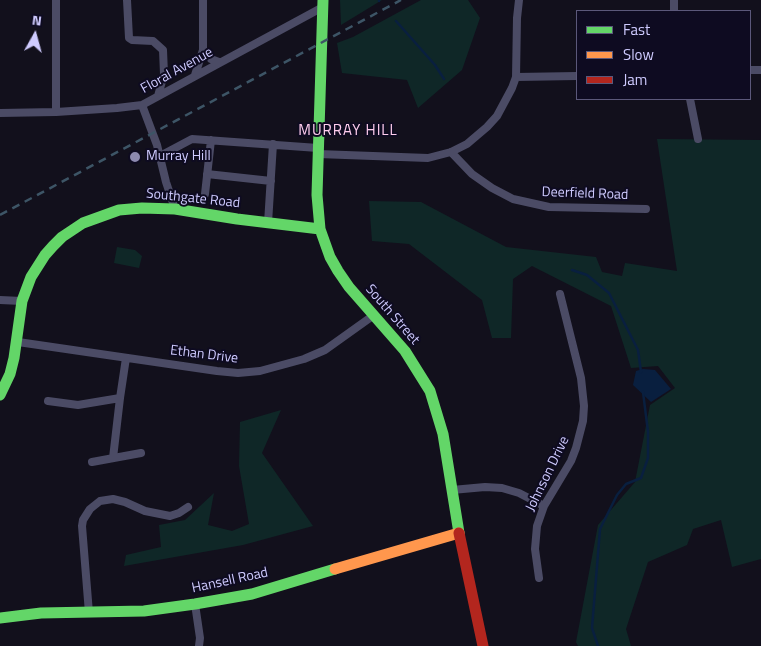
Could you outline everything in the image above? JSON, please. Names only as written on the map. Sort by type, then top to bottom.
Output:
[{"type":"street","points":[[56,0],[56,112]]},
{"type":"street","points":[[127,0],[129,38],[149,40],[156,43],[163,50],[164,74],[158,96]]},
{"type":"street","points":[[195,75],[203,50],[203,0]]},
{"type":"street","points":[[160,156],[192,139],[273,144],[318,151],[428,158],[452,152],[468,144],[487,127],[505,101],[516,77],[517,18],[520,0]]},
{"type":"street","name":"Floral Avenue","points":[[0,113],[56,112],[142,105],[323,4]]},
{"type":"street","name":"South Street","points":[[323,4],[317,195],[320,229],[330,257],[338,272],[405,351],[430,391],[443,434],[459,533],[483,646]]},
{"type":"street","points":[[203,50],[211,59],[219,62]]},
{"type":"street","points":[[164,74],[177,85]]},
{"type":"street","points":[[516,77],[576,76]]},
{"type":"street","points":[[690,100],[698,139]]},
{"type":"street","points":[[142,105],[176,209]]},
{"type":"street","points":[[205,194],[211,140]]},
{"type":"street","points":[[268,223],[273,144]]},
{"type":"street","name":"Deerfield Road","points":[[452,152],[472,174],[492,188],[522,202],[549,207],[646,209]]},
{"type":"street","points":[[207,174],[270,181]]},
{"type":"street","name":"Southgate Road","points":[[0,395],[10,374],[18,342],[22,301],[31,277],[45,254],[62,238],[83,223],[119,210],[142,208],[176,209],[320,229]]},
{"type":"street","name":"Johnson Drive","points":[[538,578],[535,537],[544,506],[571,461],[583,420],[581,378],[560,294]]},
{"type":"street","points":[[0,300],[22,301]]},
{"type":"street","name":"Ethan Drive","points":[[18,342],[217,372],[238,373],[260,371],[304,360],[325,350],[374,315]]},
{"type":"street","points":[[113,458],[126,358]]},
{"type":"street","points":[[48,401],[78,405],[120,398]]},
{"type":"street","points":[[92,462],[141,453]]},
{"type":"street","points":[[452,490],[486,487],[502,488],[519,493],[544,506]]},
{"type":"street","points":[[89,613],[82,526],[83,520],[90,509],[100,501],[113,499],[145,511],[170,516],[179,514],[188,507]]},
{"type":"street","name":"Hansell Road","points":[[0,618],[40,613],[144,611],[252,594],[459,533]]},
{"type":"street","points":[[195,604],[200,638],[199,646]]},
{"type":"green space","points":[[340,0],[382,0],[341,25]]},
{"type":"green space","points":[[421,0],[468,0],[480,18],[462,70],[418,108],[407,80],[342,73],[337,43],[353,37]]},
{"type":"green space","points":[[657,139],[761,140],[761,559],[732,567],[721,520],[693,529],[687,545],[648,562],[626,629],[631,646],[578,646],[576,642],[598,525],[635,482],[650,405],[675,388],[658,366],[631,368],[611,306],[532,266],[513,279],[511,338],[492,338],[482,300],[409,244],[372,241],[369,201],[421,202],[506,247],[596,257],[602,272],[622,276],[625,263],[677,271]]},
{"type":"green space","points":[[117,247],[135,250],[142,256],[139,268],[114,263]]},
{"type":"green space","points":[[281,410],[262,453],[313,526],[243,545],[124,566],[126,555],[161,547],[159,525],[185,520],[214,493],[208,525],[232,531],[249,524],[239,466],[240,422]]},
{"type":"water","points":[[643,369],[655,370],[671,389],[651,402],[633,385],[636,371]]},
{"type":"waterway","points":[[396,21],[435,65],[444,79]]},
{"type":"waterway","points":[[572,270],[587,275],[609,293],[638,350],[641,372]]},
{"type":"waterway","points":[[598,646],[592,628],[600,529],[617,495],[626,484],[641,478],[648,458],[648,432],[643,392]]},
{"type":"railway","points":[[0,215],[401,0]]},
{"type":"traffic: fast","points":[[323,0],[317,195],[320,229],[330,257],[338,271],[349,287],[405,351],[430,391],[443,434],[459,533]]},
{"type":"traffic: fast","points":[[0,395],[10,374],[22,301],[31,277],[53,246],[62,237],[83,223],[119,210],[142,208],[175,209],[320,229]]},
{"type":"traffic: fast","points":[[0,618],[41,613],[144,611],[195,604],[252,594],[335,569]]},
{"type":"traffic: slow","points":[[335,569],[459,533]]},
{"type":"traffic: jam","points":[[459,533],[483,646]]},
{"type":"place","name":"Murray Hill","points":[[135,157]]},
{"type":"district","name":"MURRAY HILL","points":[[348,131]]}]
